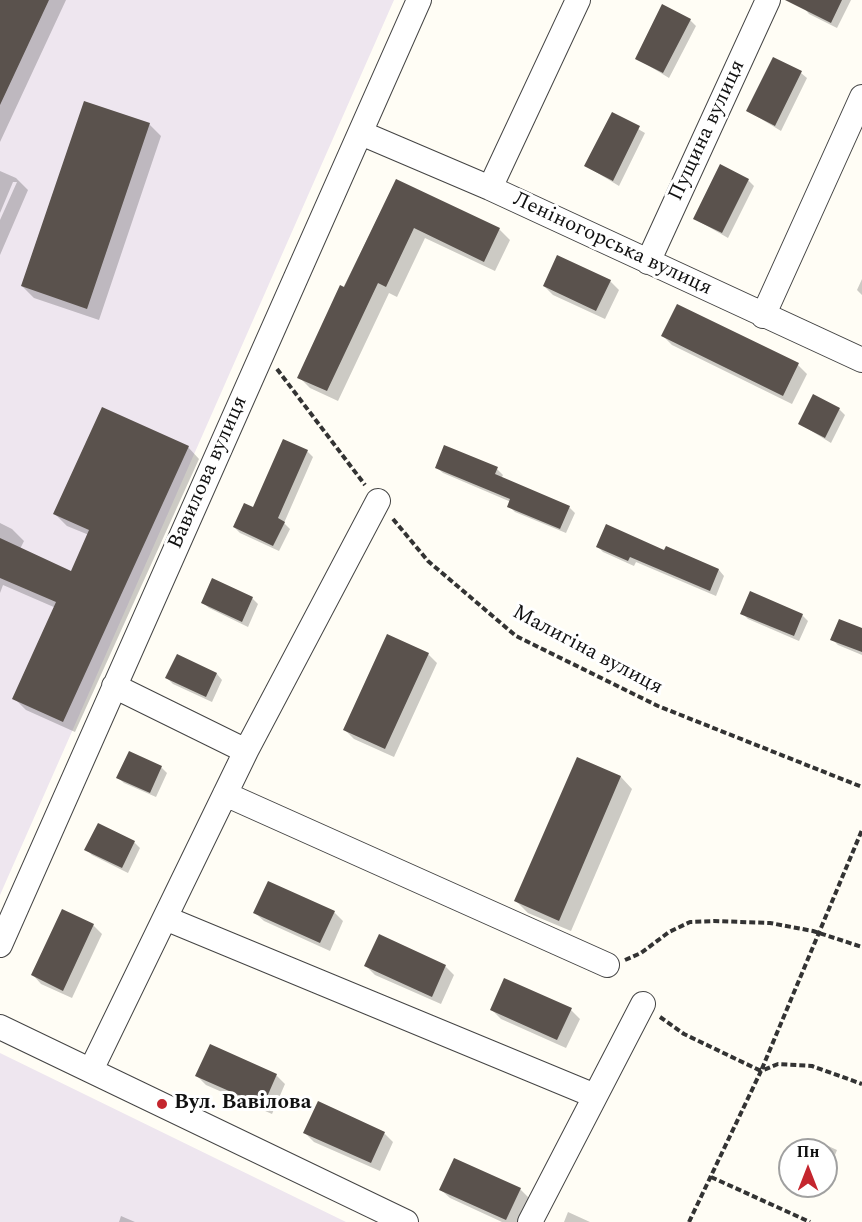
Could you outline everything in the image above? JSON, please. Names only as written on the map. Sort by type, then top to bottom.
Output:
[{"type":"street","name":"Вавилова вулиця","points":[[0,945],[419,0]]},
{"type":"street","points":[[490,188],[578,0]]},
{"type":"street","name":"Пущина вулиця","points":[[648,261],[768,0]]},
{"type":"street","points":[[763,316],[862,97]]},
{"type":"street","name":"Леніногорська вулиця","points":[[360,133],[490,188],[862,360]]},
{"type":"street","points":[[91,1070],[246,751],[378,501]]},
{"type":"street","points":[[114,687],[246,751]]},
{"type":"street","points":[[225,794],[607,964]]},
{"type":"street","points":[[165,918],[595,1096]]},
{"type":"street","points":[[530,1222],[643,1004]]},
{"type":"street","points":[[0,1026],[406,1222]]},
{"type":"path","name":"Малигіна вулиця","points":[[264,351],[378,501],[428,561],[516,636],[658,706],[862,786]]},
{"type":"path","points":[[689,1222],[761,1071],[862,830]]},
{"type":"path","points":[[607,964],[641,953],[669,932],[690,922],[770,923],[819,933],[862,946]]},
{"type":"path","points":[[643,1004],[684,1034],[761,1071],[778,1064],[812,1066],[862,1084]]},
{"type":"path","points":[[711,1176],[810,1222]]},
{"type":"shaded area","points":[[0,0],[394,0],[0,895]]},
{"type":"shaded area","points":[[0,1053],[346,1222],[0,1222]]},
{"type":"building","points":[[0,0],[49,0],[0,105]]},
{"type":"building","points":[[785,0],[842,0],[831,23]]},
{"type":"building","points":[[662,4],[691,19],[663,73],[635,59]]},
{"type":"building","points":[[773,57],[802,71],[775,126],[746,111]]},
{"type":"building","points":[[84,101],[150,123],[87,309],[21,286]]},
{"type":"building","points":[[612,112],[640,126],[613,181],[584,166]]},
{"type":"building","points":[[720,164],[749,179],[722,233],[693,219]]},
{"type":"building","points":[[396,179],[500,228],[484,262],[414,228],[386,287],[378,283],[327,391],[297,378],[340,285],[344,287]]},
{"type":"building","points":[[557,255],[611,280],[596,311],[543,286]]},
{"type":"building","points":[[677,304],[799,363],[783,396],[661,336]]},
{"type":"building","points":[[813,394],[840,408],[825,438],[798,424]]},
{"type":"building","points":[[102,407],[189,446],[63,722],[12,699],[56,602],[0,578],[0,538],[71,571],[89,530],[53,514]]},
{"type":"building","points":[[283,439],[308,450],[278,518],[285,522],[273,546],[233,527],[244,503],[253,507]]},
{"type":"building","points":[[444,445],[498,467],[495,474],[570,506],[560,529],[507,507],[510,499],[435,468]]},
{"type":"building","points":[[606,524],[664,550],[666,546],[719,569],[710,591],[630,557],[628,561],[596,547]]},
{"type":"building","points":[[212,578],[253,597],[242,622],[201,603]]},
{"type":"building","points":[[750,591],[803,614],[794,636],[740,614]]},
{"type":"building","points":[[839,619],[862,628],[862,652],[830,640]]},
{"type":"building","points":[[387,634],[429,653],[385,749],[343,730]]},
{"type":"building","points":[[177,654],[217,673],[206,697],[165,678]]},
{"type":"building","points":[[129,751],[162,766],[150,793],[116,778]]},
{"type":"building","points":[[577,757],[621,776],[559,921],[514,901]]},
{"type":"building","points":[[98,823],[135,841],[122,868],[84,850]]},
{"type":"building","points":[[268,881],[335,911],[320,943],[253,913]]},
{"type":"building","points":[[62,909],[94,924],[63,991],[31,975]]},
{"type":"building","points":[[379,934],[446,965],[432,997],[364,966]]},
{"type":"building","points":[[504,978],[572,1008],[557,1040],[490,1010]]},
{"type":"building","points":[[210,1044],[277,1074],[263,1106],[195,1076]]},
{"type":"building","points":[[318,1101],[385,1132],[371,1163],[303,1133]]},
{"type":"building","points":[[454,1158],[521,1188],[506,1220],[439,1190]]},
{"type":"place","name":"Вул. Вавілова","points":[[162,1104]]}]
